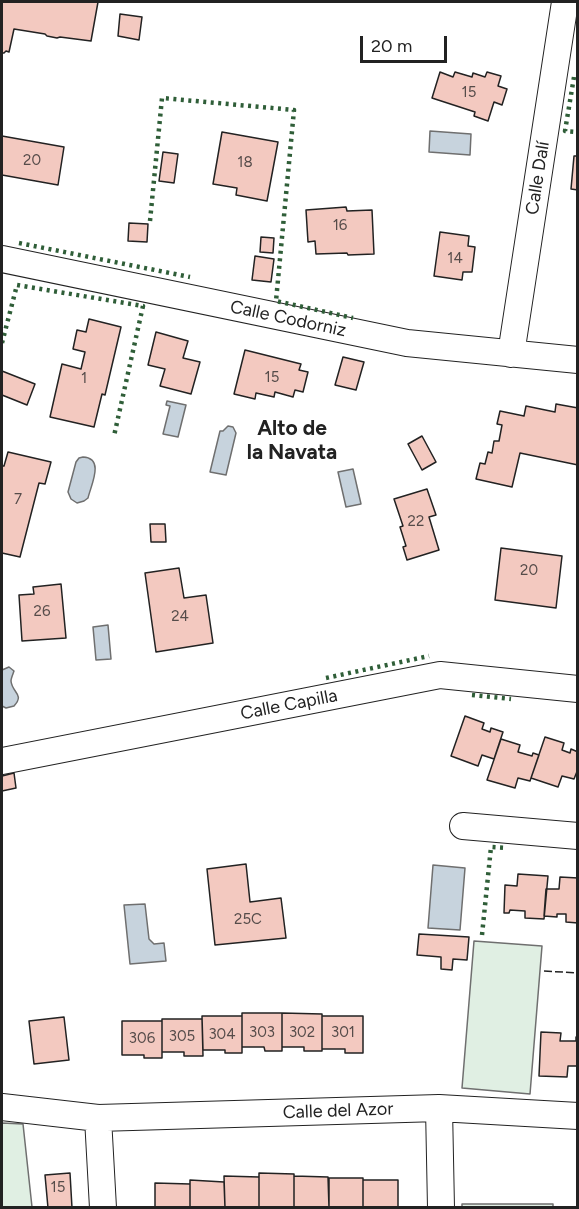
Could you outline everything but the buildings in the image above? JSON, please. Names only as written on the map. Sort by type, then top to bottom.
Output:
[{"type":"street","points":[[556,2],[578,3]]},
{"type":"street","name":"Calle Dalí","points":[[511,354],[565,2]]},
{"type":"street","name":"Calle Codorniz","points":[[2,259],[407,343],[578,360]]},
{"type":"street","name":"Calle Capilla","points":[[2,761],[440,675],[578,689]]},
{"type":"street","points":[[463,826],[578,836]]},
{"type":"street","name":"Calle del Azor","points":[[2,1107],[98,1118],[439,1108],[578,1116]]},
{"type":"street","points":[[439,1108],[441,1208]]},
{"type":"street","points":[[98,1118],[104,1208]]},
{"type":"green space","points":[[474,941],[542,946],[530,1094],[462,1088]]},
{"type":"green space","points":[[2,1123],[23,1124],[32,1207],[2,1207]]},
{"type":"green space","points":[[462,1204],[553,1204],[553,1207],[462,1208]]},
{"type":"shaded area","points":[[430,131],[471,134],[470,155],[429,152]]},
{"type":"shaded area","points":[[167,401],[186,405],[178,437],[163,434],[170,406],[166,405]]},
{"type":"shaded area","points":[[228,426],[233,427],[236,433],[226,475],[210,472],[220,431]]},
{"type":"shaded area","points":[[83,457],[93,462],[95,473],[88,498],[77,503],[71,499],[68,492],[76,462]]},
{"type":"shaded area","points":[[353,469],[361,504],[346,507],[338,472]]},
{"type":"shaded area","points":[[108,625],[111,659],[96,660],[93,627]]},
{"type":"shaded area","points":[[9,667],[14,671],[11,681],[18,699],[14,706],[6,708],[2,706],[2,670]]},
{"type":"shaded area","points":[[433,865],[465,868],[460,930],[428,928]]},
{"type":"shaded area","points":[[145,904],[149,939],[154,944],[164,943],[166,961],[130,964],[124,905]]},
{"type":"hedge","points":[[574,77],[565,131],[578,132]]},
{"type":"hedge","points":[[150,221],[162,98],[294,110],[276,301],[353,318]]},
{"type":"hedge","points":[[19,243],[190,277]]},
{"type":"hedge","points":[[2,343],[17,285],[143,306],[114,436]]},
{"type":"hedge","points":[[326,678],[429,656]]},
{"type":"hedge","points":[[472,695],[511,699]]},
{"type":"hedge","points":[[482,935],[491,847],[507,848]]},
{"type":"fence","points":[[544,971],[578,973]]},
{"type":"district","name":"Alto de la Navata","points":[[292,441]]}]
